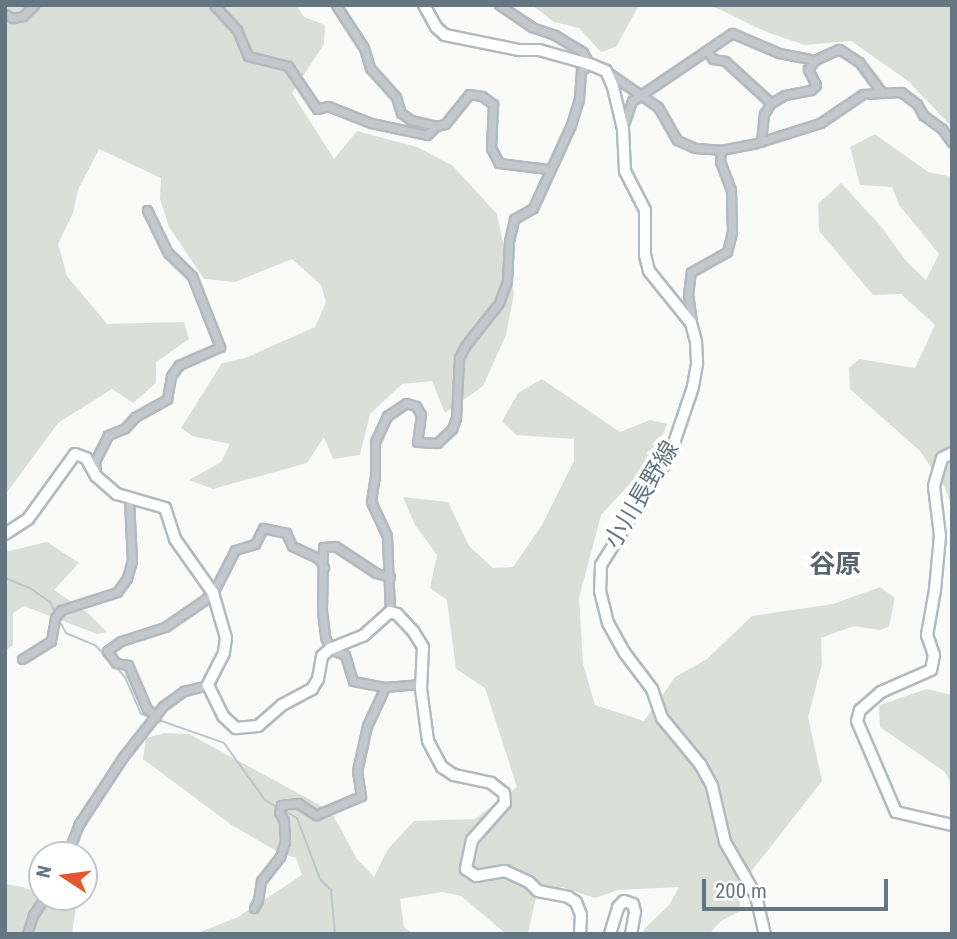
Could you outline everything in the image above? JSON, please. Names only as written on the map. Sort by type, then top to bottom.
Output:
[{"type":"main road","points":[[424,5],[444,35],[519,50],[539,50],[606,71]]},
{"type":"main road","name":"小川長野線","points":[[606,71],[614,87],[623,129],[625,171],[645,210],[645,255],[649,271],[691,323],[696,342],[697,364],[681,429],[656,480],[614,539],[601,565],[600,591],[608,624],[624,652],[652,689],[662,718],[692,754],[712,786],[725,842],[756,896],[765,934]]},
{"type":"main road","points":[[952,453],[942,458],[934,476],[933,496],[940,536],[935,590],[926,635],[934,655],[931,670],[881,692],[860,710],[857,721],[896,812],[952,825]]},
{"type":"main road","points":[[5,534],[28,519],[75,454],[86,458],[96,476],[117,495],[165,508],[175,539],[213,593],[226,638],[224,653],[208,685],[229,724],[243,729],[258,726],[282,705],[312,689],[318,679],[321,656],[330,649],[363,636],[390,612],[406,623],[420,640],[424,655],[421,684],[428,741],[442,767],[454,775],[491,783],[504,793],[505,803],[472,840],[466,869],[476,876],[505,872],[529,883],[538,891],[568,897],[576,902],[581,915],[580,934]]},
{"type":"main road","points":[[610,934],[618,907],[624,901],[633,904],[635,912],[631,934]]},
{"type":"street","points":[[5,14],[13,18],[23,16],[34,5]]},
{"type":"street","points":[[214,5],[237,30],[248,56],[288,66],[317,108],[328,106],[371,123],[421,135],[428,135],[436,126]]},
{"type":"street","points":[[336,5],[364,48],[370,68],[396,97],[401,113],[411,120],[436,126],[445,124],[469,94],[482,96],[493,104],[491,148],[499,163],[548,169]]},
{"type":"street","points":[[390,612],[387,536],[371,501],[375,476],[374,449],[379,432],[391,411],[406,403],[419,409],[417,442],[437,443],[452,429],[456,418],[459,358],[464,346],[499,303],[507,281],[509,241],[514,219],[533,208],[576,110],[581,71],[589,64],[583,52],[555,35],[531,27],[499,5]]},
{"type":"street","points":[[623,129],[632,101],[732,33],[779,53],[815,61]]},
{"type":"street","points":[[761,142],[764,114],[771,103],[785,95],[811,90],[816,85],[808,69],[815,61],[839,49],[859,62],[882,93]]},
{"type":"street","points":[[707,51],[713,59],[725,61],[771,103]]},
{"type":"street","points":[[606,71],[658,107],[677,140],[686,147],[721,150],[761,142],[820,123],[863,94],[901,92],[917,104],[923,115],[942,130],[952,143]]},
{"type":"street","points":[[691,323],[688,295],[691,272],[727,252],[731,239],[731,190],[720,162],[721,150]]},
{"type":"street","points":[[96,476],[95,461],[108,436],[125,428],[135,417],[167,399],[171,376],[179,365],[220,347],[192,276],[168,253],[147,210]]},
{"type":"street","points":[[22,659],[51,640],[55,618],[61,610],[112,594],[127,578],[132,561],[129,500]]},
{"type":"street","points":[[156,718],[147,709],[128,665],[117,663],[107,651],[121,640],[165,627],[213,593],[235,550],[255,544],[262,528],[286,533],[292,546],[318,558],[324,567]]},
{"type":"street","points":[[390,576],[376,573],[335,546],[323,547],[322,611],[325,638],[330,649],[345,655],[353,681],[385,687],[421,684]]},
{"type":"street","points":[[72,841],[79,824],[123,757],[172,698],[184,691],[208,685]]},
{"type":"street","points":[[254,908],[261,881],[280,857],[285,842],[284,821],[279,812],[281,804],[298,803],[316,815],[361,796],[357,771],[367,726],[385,687]]},
{"type":"street","points":[[27,934],[36,911]]},
{"type":"shaded area","points":[[5,5],[296,5],[304,17],[325,25],[324,44],[292,93],[334,159],[357,131],[417,147],[453,166],[497,214],[514,294],[506,335],[483,386],[445,413],[432,381],[402,384],[370,414],[360,455],[333,459],[324,437],[307,463],[213,489],[189,480],[221,462],[230,444],[192,436],[181,428],[222,363],[245,358],[315,327],[326,302],[321,285],[292,259],[235,282],[204,279],[169,227],[160,199],[161,178],[99,149],[78,190],[73,213],[58,244],[67,276],[107,324],[184,322],[189,339],[156,362],[156,383],[133,403],[112,389],[58,423],[5,495]]},
{"type":"shaded area","points":[[532,5],[639,5],[616,47],[601,52],[579,28],[554,22]]},
{"type":"shaded area","points":[[710,5],[952,5],[952,127],[908,81],[851,41],[805,45],[769,33]]},
{"type":"shaded area","points":[[875,134],[928,172],[952,177],[952,507],[945,488],[920,451],[850,389],[849,368],[859,359],[915,368],[935,325],[901,294],[873,295],[819,231],[818,204],[841,183],[879,224],[907,262],[926,280],[939,254],[899,205],[892,187],[860,185],[850,147]]},
{"type":"shaded area","points":[[542,379],[620,432],[650,420],[667,424],[653,459],[601,515],[579,598],[583,664],[595,705],[644,721],[675,677],[707,659],[752,616],[833,604],[880,587],[895,598],[889,627],[880,630],[854,626],[821,638],[822,664],[808,717],[822,781],[739,887],[740,911],[721,921],[709,934],[643,934],[644,929],[669,905],[679,887],[618,890],[595,898],[562,887],[536,898],[528,933],[505,933],[461,896],[443,892],[400,899],[404,927],[412,934],[195,934],[238,917],[302,875],[296,858],[280,853],[233,826],[143,759],[146,738],[165,733],[189,734],[318,804],[332,813],[357,859],[374,877],[388,849],[414,821],[475,819],[517,787],[485,688],[456,669],[447,600],[430,588],[437,555],[415,525],[403,497],[448,502],[469,546],[493,568],[513,567],[542,525],[574,461],[574,439],[516,435],[502,421],[518,393]]},
{"type":"shaded area","points":[[47,542],[79,563],[54,590],[88,613],[107,632],[97,634],[24,606],[13,613],[13,645],[5,651],[5,552]]},
{"type":"shaded area","points":[[927,689],[952,695],[952,785],[945,772],[880,727],[879,705]]},
{"type":"shaded area","points":[[5,884],[28,889],[28,911],[75,911],[72,934],[5,934]]},
{"type":"waterway","points":[[5,578],[30,588],[50,602],[55,612]]},
{"type":"waterway","points":[[59,620],[66,633],[96,646],[107,658]]},
{"type":"waterway","points":[[116,667],[125,677],[141,714],[151,717]]},
{"type":"waterway","points":[[156,719],[224,743],[265,800],[277,807]]},
{"type":"waterway","points":[[282,809],[297,818],[320,879],[331,890],[335,934]]},
{"type":"district","name":"谷原","points":[[835,565]]}]
